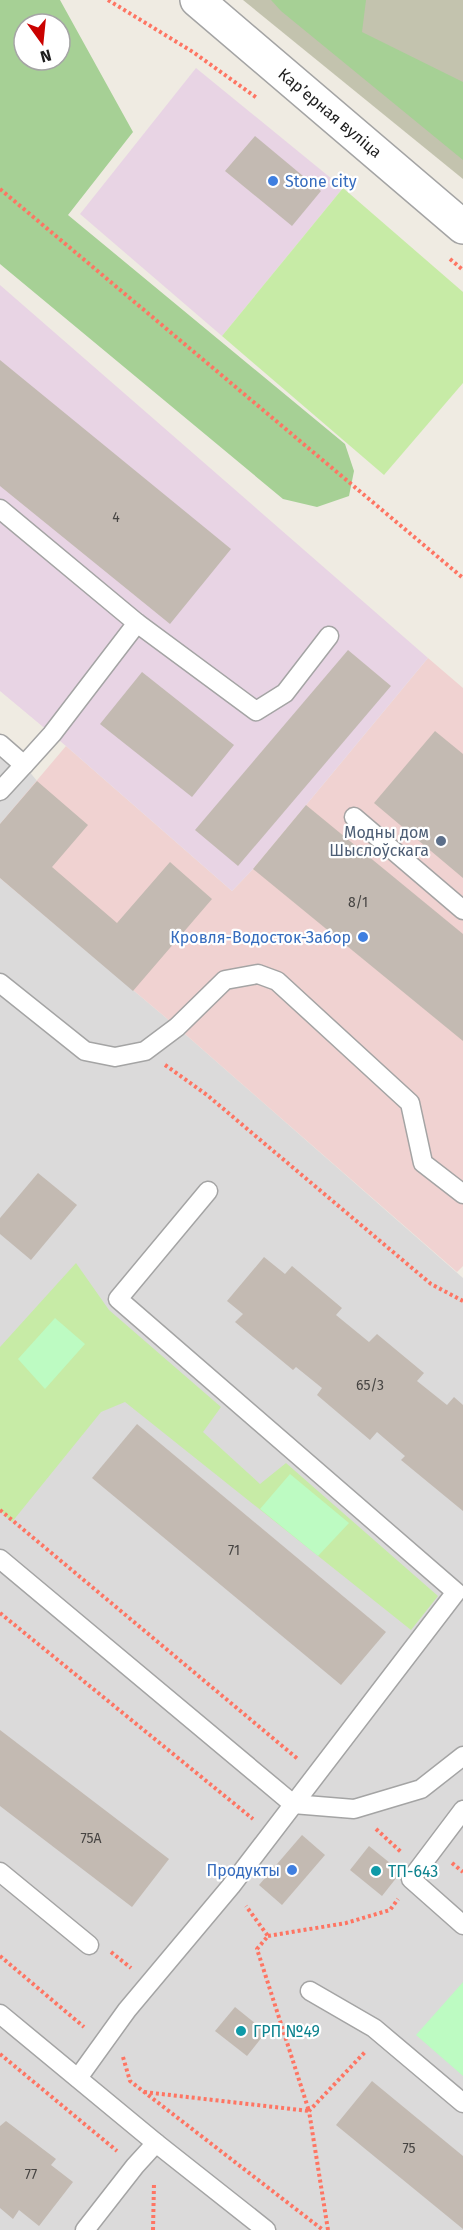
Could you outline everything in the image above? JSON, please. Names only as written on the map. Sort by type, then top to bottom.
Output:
[{"type":"street","name":"Карʼерная вуліца","points":[[197,0],[463,227]]},
{"type":"lane","points":[[0,509],[137,623],[256,711],[285,693],[329,636]]},
{"type":"lane","points":[[0,791],[52,735],[137,623]]},
{"type":"lane","points":[[0,744],[24,765]]},
{"type":"lane","points":[[354,818],[463,910]]},
{"type":"lane","points":[[0,983],[86,1051],[115,1057],[145,1051],[177,1027],[225,980],[258,974],[277,981],[411,1103],[423,1163],[463,1194]]},
{"type":"lane","points":[[78,2078],[127,2010],[231,1886],[456,1592],[118,1299],[208,1191]]},
{"type":"lane","points":[[0,1559],[293,1804],[354,1809],[421,1789],[463,1756]]},
{"type":"lane","points":[[463,1810],[411,1879],[463,1925]]},
{"type":"lane","points":[[0,1872],[89,1945]]},
{"type":"lane","points":[[310,1991],[374,2028],[463,2103]]},
{"type":"lane","points":[[0,2014],[156,2143],[266,2230]]},
{"type":"lane","points":[[85,2230],[156,2143]]},
{"type":"path","points":[[108,0],[194,52],[266,105]]},
{"type":"path","points":[[0,189],[463,578]]},
{"type":"path","points":[[448,257],[463,270]]},
{"type":"path","points":[[145,1051],[207,1095],[430,1284],[463,1301]]},
{"type":"path","points":[[0,1510],[317,1774]]},
{"type":"path","points":[[0,1613],[253,1819],[246,1828]]},
{"type":"path","points":[[328,2230],[309,2111],[257,1949],[268,1936],[346,1923],[390,1910],[411,1879],[402,1853],[354,1809]]},
{"type":"path","points":[[231,1886],[268,1936]]},
{"type":"path","points":[[0,1956],[86,2029],[93,2022]]},
{"type":"path","points":[[309,2111],[364,2051],[373,2059]]},
{"type":"path","points":[[122,2052],[130,2081],[323,2230]]},
{"type":"path","points":[[0,2054],[154,2181],[153,2230]]},
{"type":"path","points":[[144,2092],[309,2111]]},
{"type":"shaded area","points":[[243,0],[463,0],[463,179]]},
{"type":"shaded area","points":[[196,68],[343,188],[222,336],[80,214]]},
{"type":"shaded area","points":[[0,285],[428,658],[253,869],[232,891],[0,691]]},
{"type":"shaded area","points":[[428,658],[463,688],[463,1266],[457,1272],[177,1027],[0,878],[0,824],[66,746],[232,891],[253,869]]},
{"type":"shaded area","points":[[0,744],[24,765],[37,781],[0,824]]},
{"type":"shaded area","points":[[0,878],[177,1027],[463,1278],[463,2230],[0,2230]]},
{"type":"green space","points":[[0,0],[60,0],[67,12],[12,12],[12,72],[72,72],[72,22],[133,132],[68,215],[345,444],[354,471],[349,496],[317,507],[283,499],[0,264]]},
{"type":"green space","points":[[271,0],[366,0],[362,32],[463,82],[463,160],[281,11]]},
{"type":"green space","points":[[343,188],[463,292],[463,383],[384,475],[222,336]]},
{"type":"green space","points":[[76,1263],[109,1310],[221,1407],[203,1432],[260,1484],[286,1463],[438,1596],[411,1630],[125,1402],[101,1412],[12,1522],[0,1510],[0,1347]]},
{"type":"green space","points":[[55,1318],[85,1344],[45,1389],[18,1359]]},
{"type":"green space","points":[[290,1474],[349,1523],[318,1556],[260,1509]]},
{"type":"green space","points":[[463,1982],[463,2076],[416,2035]]},
{"type":"building","name":"Stone city","points":[[255,136],[321,191],[292,226],[225,171]]},
{"type":"building","points":[[0,360],[231,549],[170,624],[0,486]]},
{"type":"building","points":[[348,650],[391,686],[238,866],[195,830]]},
{"type":"building","points":[[142,672],[234,745],[192,797],[100,724]]},
{"type":"building","name":"Модны дом Шыслоўскага","points":[[435,731],[463,754],[463,878],[374,803]]},
{"type":"building","points":[[37,781],[88,825],[52,867],[117,923],[170,862],[212,899],[133,991],[0,878],[0,824]]},
{"type":"building","points":[[306,805],[463,934],[463,1041],[253,869]]},
{"type":"building","points":[[38,1173],[77,1205],[31,1260],[0,1234],[0,1218]]},
{"type":"building","points":[[264,1257],[285,1274],[292,1266],[342,1308],[336,1315],[369,1342],[377,1334],[424,1373],[417,1381],[447,1405],[454,1397],[463,1405],[463,1511],[401,1460],[405,1456],[377,1432],[370,1440],[317,1395],[322,1388],[296,1367],[293,1370],[235,1322],[243,1314],[227,1301]]},
{"type":"building","points":[[137,1424],[386,1632],[341,1685],[92,1478]]},
{"type":"building","points":[[0,1730],[169,1859],[132,1907],[0,1806]]},
{"type":"building","name":"Продукты","points":[[302,1835],[325,1855],[282,1905],[259,1885]]},
{"type":"building","name":"ТП-643","points":[[369,1846],[401,1872],[382,1896],[350,1870]]},
{"type":"building","name":"ГРП №49","points":[[235,2007],[266,2032],[247,2056],[215,2031]]},
{"type":"building","points":[[372,2081],[463,2156],[463,2229],[336,2125]]},
{"type":"building","points":[[6,2121],[56,2159],[51,2165],[73,2182],[39,2226],[19,2210],[13,2219],[0,2208],[0,2126]]},
{"type":"place","name":"Stone city","points":[[273,181]]},
{"type":"place","name":"Модны дом Шыслоўскага","points":[[441,841]]},
{"type":"place","name":"Кровля-Водосток-Забор","points":[[363,937]]},
{"type":"place","name":"Продукты","points":[[292,1870]]},
{"type":"place","name":"ТП-643","points":[[376,1871]]},
{"type":"place","name":"ГРП №49","points":[[241,2031]]}]
